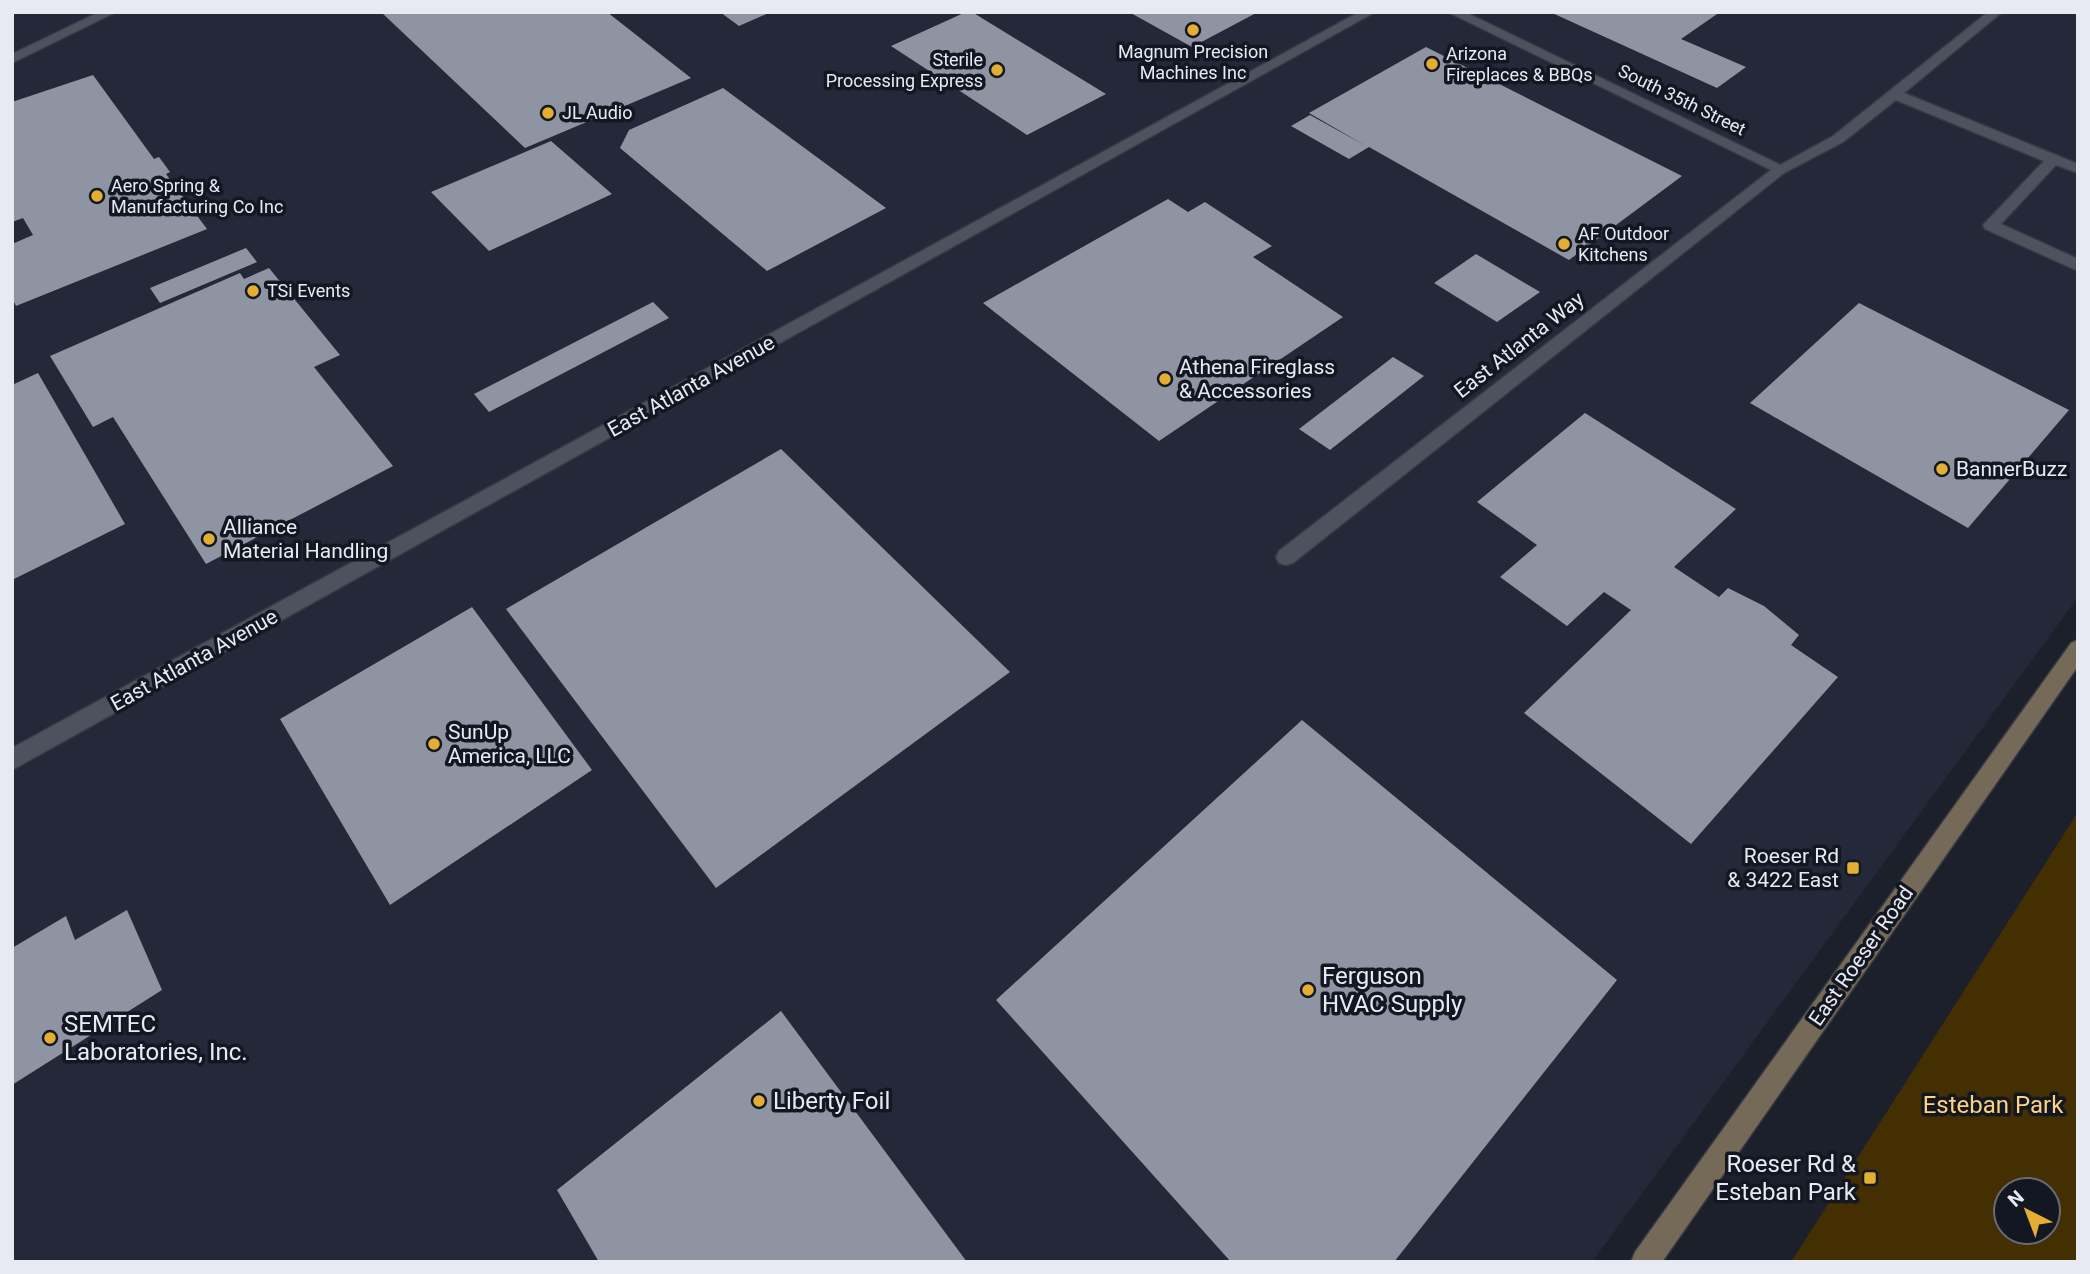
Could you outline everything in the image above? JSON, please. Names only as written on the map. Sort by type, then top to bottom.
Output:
[{"type":"street","points":[[12,59],[110,12]]},
{"type":"street","name":"East Atlanta Avenue","points":[[12,760],[1369,12]]},
{"type":"street","name":"South 35th Street","points":[[1454,12],[1781,169]]},
{"type":"street","name":"East Atlanta Way","points":[[1286,556],[1781,169],[1838,139],[1996,12]]},
{"type":"street","points":[[1894,94],[2078,169]]},
{"type":"street","points":[[2054,159],[1991,225],[2078,266]]},
{"type":"street","name":"East Roeser Road","points":[[1645,1262],[2078,649]]},
{"type":"shaded area","points":[[12,12],[2078,12],[2078,597],[1592,1262],[12,1262]]},
{"type":"green space","name":"Esteban Park","points":[[2078,812],[2078,1262],[1791,1262]]},
{"type":"building","name":"JL Audio","points":[[381,12],[607,12],[691,78],[525,148]]},
{"type":"building","points":[[720,12],[771,12],[739,26]]},
{"type":"building","name":"Sterile Processing Express","points":[[966,12],[972,12],[1106,94],[1027,135],[891,46]]},
{"type":"building","name":"Magnum Precision Machines Inc","points":[[1129,12],[1258,12],[1192,47]]},
{"type":"building","points":[[1550,12],[1720,12],[1681,39],[1746,67],[1717,88]]},
{"type":"building","points":[[1426,47],[1682,176],[1569,260],[1369,147],[1349,159],[1291,126],[1310,115],[1366,146],[1309,113]]},
{"type":"building","name":"Aero Spring & Manufacturing Co Inc","points":[[93,75],[154,159],[159,157],[170,172],[166,174],[207,229],[16,306],[12,298],[12,244],[33,235],[23,218],[12,222],[12,102]]},
{"type":"building","points":[[723,88],[886,208],[767,271],[620,148],[629,130]]},
{"type":"building","points":[[551,141],[612,194],[489,251],[431,192]]},
{"type":"building","name":"Athena Fireglass & Accessories","points":[[1168,199],[1188,212],[1205,202],[1272,246],[1253,257],[1343,317],[1159,441],[983,303]]},
{"type":"building","points":[[246,248],[257,262],[160,303],[150,288]]},
{"type":"building","points":[[1476,254],[1540,292],[1497,322],[1434,283]]},
{"type":"building","points":[[269,268],[340,355],[314,367],[393,466],[206,564],[113,417],[93,427],[50,356],[240,273],[244,279]]},
{"type":"building","points":[[653,302],[669,318],[489,412],[474,394]]},
{"type":"building","name":"BannerBuzz","points":[[1859,303],[2069,410],[1968,528],[1750,403]]},
{"type":"building","points":[[1393,357],[1424,376],[1330,450],[1299,429]]},
{"type":"building","points":[[38,373],[125,524],[12,580],[12,385]]},
{"type":"building","points":[[1585,413],[1736,509],[1674,567],[1719,597],[1728,588],[1764,606],[1799,635],[1791,645],[1838,677],[1691,844],[1524,713],[1631,610],[1604,592],[1567,626],[1500,577],[1537,545],[1477,502]]},
{"type":"building","points":[[781,449],[1010,672],[716,888],[506,609]]},
{"type":"building","name":"SunUp America, LLC","points":[[472,607],[592,770],[390,905],[280,719]]},
{"type":"building","name":"Ferguson HVAC Supply","points":[[1302,720],[1617,980],[1394,1262],[1231,1262],[996,1000]]},
{"type":"building","name":"SEMTEC Laboratories, Inc.","points":[[127,910],[162,990],[12,1085],[12,948],[66,916],[75,940]]},
{"type":"building","name":"Liberty Foil","points":[[781,1011],[967,1262],[599,1262],[557,1190]]},
{"type":"place","name":"Magnum Precision Machines Inc","points":[[1193,30]]},
{"type":"place","name":"Arizona Fireplaces & BBQs","points":[[1432,64]]},
{"type":"place","name":"Sterile Processing Express","points":[[997,70]]},
{"type":"place","name":"JL Audio","points":[[548,113]]},
{"type":"place","name":"Aero Spring & Manufacturing Co Inc","points":[[97,196]]},
{"type":"place","name":"AF Outdoor Kitchens","points":[[1564,244]]},
{"type":"place","name":"TSi Events","points":[[253,291]]},
{"type":"place","name":"Athena Fireglass & Accessories","points":[[1165,379]]},
{"type":"place","name":"BannerBuzz","points":[[1942,469]]},
{"type":"place","name":"Alliance Material Handling","points":[[209,539]]},
{"type":"place","name":"SunUp America, LLC","points":[[434,744]]},
{"type":"place","name":"Roeser Rd & 3422 East","points":[[1853,868]]},
{"type":"place","name":"Ferguson HVAC Supply","points":[[1308,990]]},
{"type":"place","name":"SEMTEC Laboratories, Inc.","points":[[50,1038]]},
{"type":"place","name":"Liberty Foil","points":[[759,1101]]},
{"type":"place","name":"Roeser Rd & Esteban Park","points":[[1870,1178]]}]
